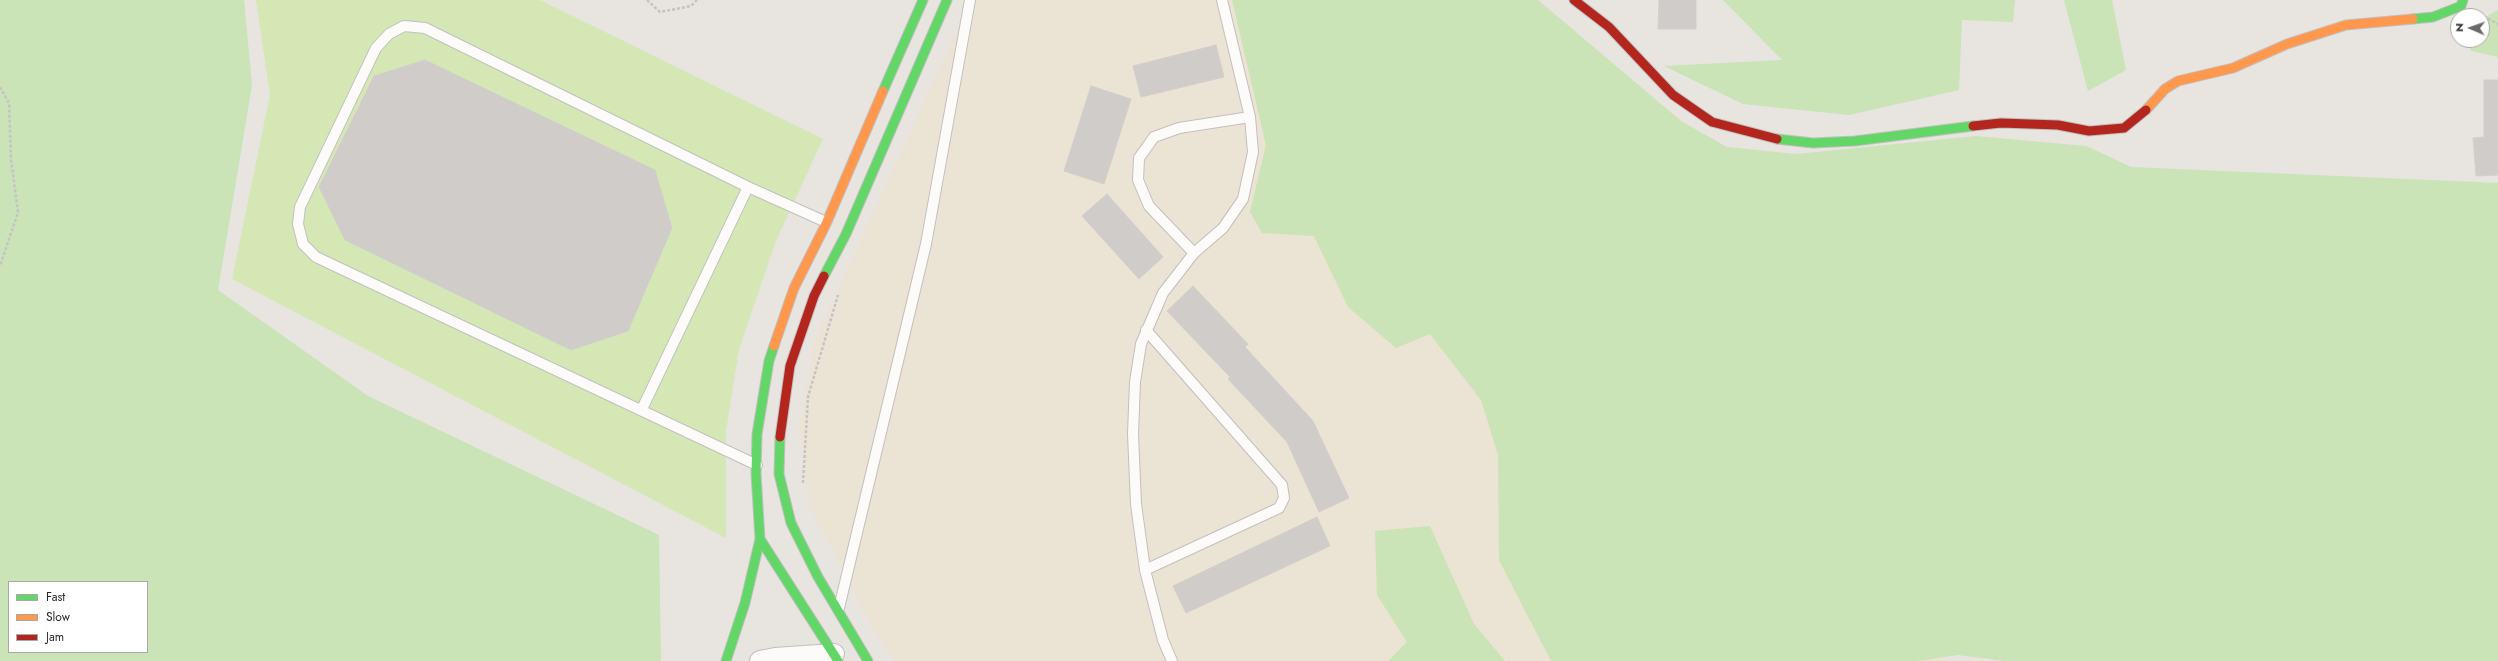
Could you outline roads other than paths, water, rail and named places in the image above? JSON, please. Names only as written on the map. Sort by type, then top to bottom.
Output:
[{"type":"main road","points":[[868,661],[818,577],[792,523],[779,474],[780,436],[790,366],[845,208],[923,0]]},
{"type":"main road","points":[[726,661],[745,603],[760,539],[757,434],[768,361],[794,288],[826,222],[845,208],[947,0]]},
{"type":"main road","points":[[1574,0],[1609,27],[1673,95],[1712,122],[1764,137],[1812,143],[1855,141],[2001,123],[2058,125],[2088,131],[2124,128],[2139,118],[2165,89],[2178,81],[2233,68],[2287,44],[2346,25],[2433,17],[2461,6],[2463,0]]},
{"type":"main road","points":[[760,539],[836,658]]},
{"type":"street","points":[[760,661],[775,658],[836,658]]},
{"type":"lane","points":[[838,611],[926,244],[970,0]]},
{"type":"lane","points":[[1172,661],[1163,640],[1145,570],[1136,504],[1133,434],[1135,382],[1141,344],[1163,293],[1194,253],[1223,228],[1243,199],[1253,152],[1250,117],[1222,0]]},
{"type":"lane","points":[[757,465],[642,409],[316,257],[303,244],[298,224],[300,207],[376,48],[389,34],[404,26],[425,28],[748,187],[826,222]]},
{"type":"lane","points":[[1194,253],[1149,206],[1138,180],[1139,158],[1154,137],[1179,128],[1250,117]]},
{"type":"lane","points":[[642,409],[748,187]]},
{"type":"lane","points":[[1145,570],[1279,508],[1284,498],[1282,485],[1146,330]]}]
